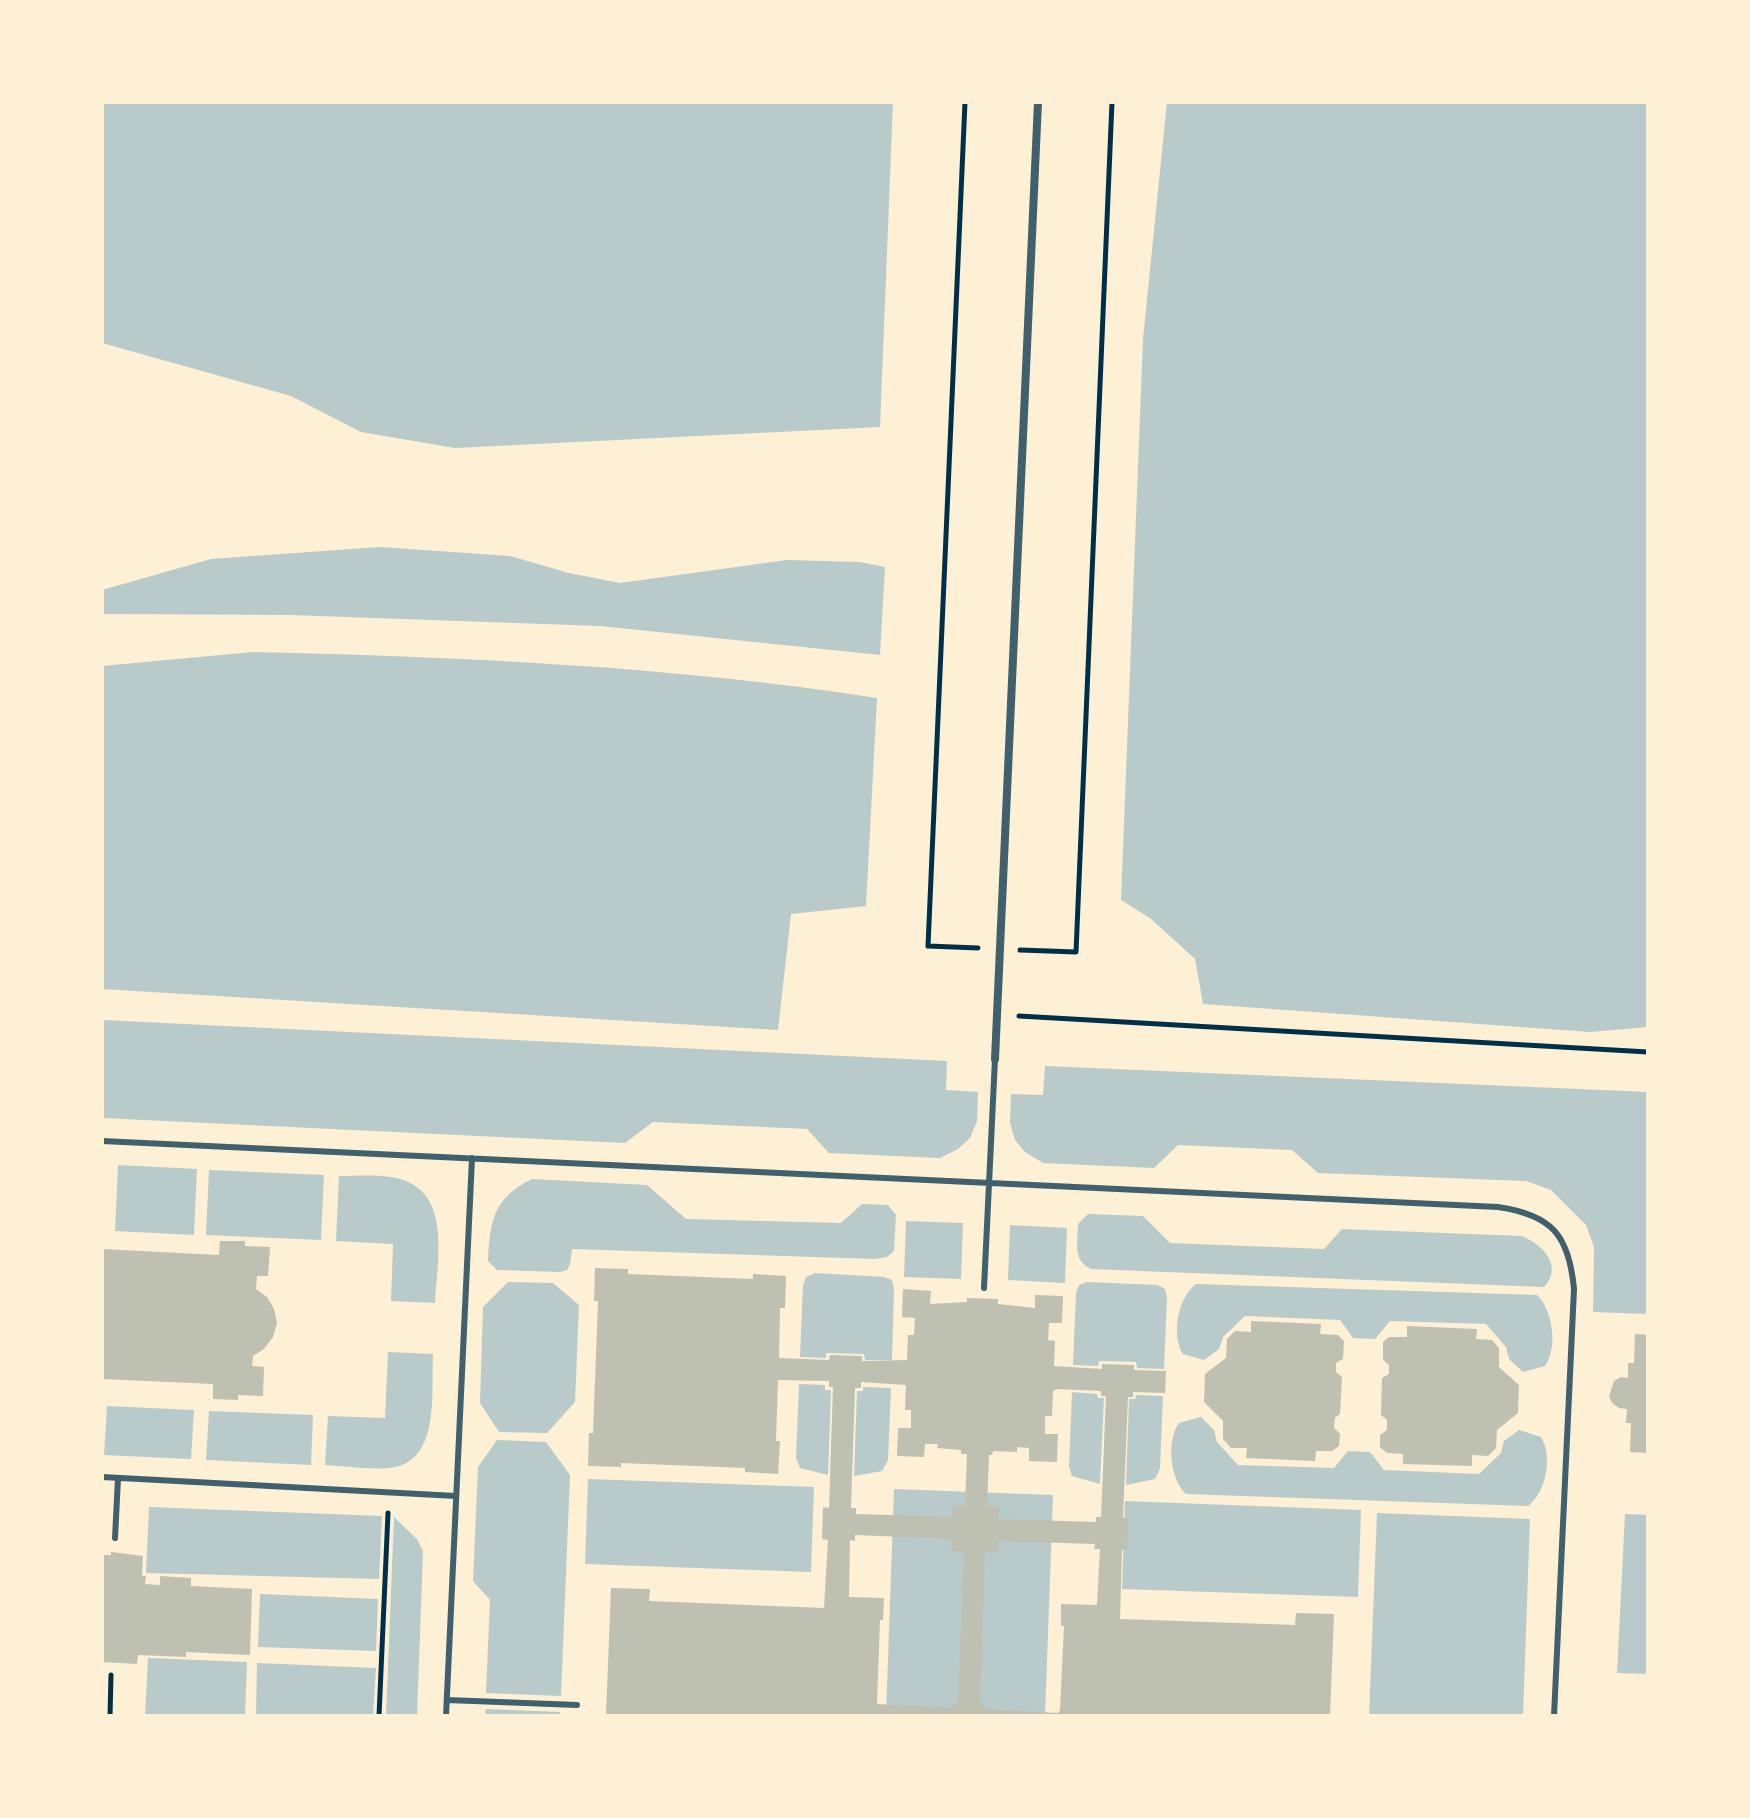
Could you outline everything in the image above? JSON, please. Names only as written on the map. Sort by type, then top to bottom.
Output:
[{"type":"street","points":[[995,1059],[1038,102]]},
{"type":"lane","points":[[984,1288],[995,1059]]},
{"type":"lane","points":[[102,1141],[1498,1207],[1525,1211],[1548,1222],[1561,1238],[1571,1262],[1574,1289],[1554,1716]]},
{"type":"lane","points":[[446,1716],[472,1158]]},
{"type":"lane","points":[[102,1477],[456,1496]]},
{"type":"lane","points":[[115,1538],[118,1478]]},
{"type":"lane","points":[[447,1700],[577,1705]]},
{"type":"path","points":[[965,102],[928,946],[1076,952],[1112,102]]},
{"type":"path","points":[[998,1015],[1648,1052]]},
{"type":"path","points":[[379,1716],[389,1492]]},
{"type":"path","points":[[110,1716],[111,1675]]},
{"type":"shaded area","points":[[102,102],[893,102],[880,427],[455,448],[361,432],[291,396],[102,343]]},
{"type":"shaded area","points":[[1167,102],[1648,102],[1648,1027],[1590,1032],[1203,1004],[1195,959],[1150,918],[1121,900],[1143,339]]},
{"type":"shaded area","points":[[380,547],[510,556],[569,573],[620,583],[787,560],[860,562],[885,567],[880,655],[600,626],[290,615],[102,614],[102,590],[211,559]]},
{"type":"shaded area","points":[[253,652],[566,665],[722,678],[877,698],[866,906],[791,914],[778,1030],[102,989],[102,666]]},
{"type":"shaded area","points":[[102,1020],[947,1061],[946,1090],[978,1092],[977,1121],[970,1138],[958,1149],[940,1158],[829,1153],[807,1129],[653,1122],[625,1143],[102,1118]]},
{"type":"shaded area","points":[[1045,1066],[1648,1092],[1648,1314],[1593,1312],[1594,1247],[1586,1225],[1551,1190],[1526,1181],[1318,1173],[1292,1150],[1178,1145],[1154,1168],[1043,1163],[1025,1152],[1015,1140],[1010,1123],[1011,1094],[1043,1095]]},
{"type":"shaded area","points":[[118,1165],[197,1169],[194,1235],[115,1231]]},
{"type":"shaded area","points":[[209,1170],[324,1175],[321,1240],[206,1235]]},
{"type":"shaded area","points":[[339,1176],[396,1178],[414,1185],[426,1197],[438,1230],[435,1303],[391,1301],[393,1244],[336,1241]]},
{"type":"shaded area","points":[[532,1179],[647,1185],[686,1219],[841,1223],[862,1204],[888,1205],[896,1215],[894,1251],[887,1257],[875,1259],[572,1249],[567,1270],[560,1272],[497,1270],[488,1261],[496,1212],[509,1194]]},
{"type":"shaded area","points":[[1088,1214],[1143,1216],[1170,1243],[1324,1249],[1342,1229],[1522,1236],[1543,1250],[1552,1271],[1544,1287],[1091,1269],[1081,1261],[1077,1250],[1078,1224]]},
{"type":"shaded area","points":[[906,1221],[963,1223],[961,1279],[904,1277]]},
{"type":"shaded area","points":[[1010,1225],[1067,1228],[1065,1283],[1008,1280]]},
{"type":"shaded area","points":[[815,1273],[892,1280],[892,1360],[865,1360],[864,1354],[826,1353],[826,1358],[800,1357],[803,1285],[806,1277]]},
{"type":"shaded area","points":[[508,1282],[553,1283],[579,1305],[575,1402],[547,1433],[499,1432],[480,1403],[483,1307]]},
{"type":"shaded area","points":[[1087,1282],[1157,1285],[1165,1289],[1164,1369],[1137,1368],[1136,1362],[1099,1361],[1098,1366],[1073,1365],[1076,1293],[1079,1285]]},
{"type":"shaded area","points":[[1196,1284],[1537,1295],[1550,1319],[1551,1349],[1545,1366],[1523,1372],[1509,1359],[1506,1347],[1486,1324],[1390,1321],[1375,1339],[1353,1338],[1340,1320],[1245,1316],[1223,1337],[1219,1349],[1204,1360],[1183,1354],[1177,1337],[1181,1307]]},
{"type":"shaded area","points":[[388,1352],[433,1354],[432,1406],[425,1441],[417,1454],[405,1464],[388,1468],[325,1465],[328,1416],[385,1418]]},
{"type":"shaded area","points":[[799,1384],[825,1385],[825,1390],[831,1390],[828,1475],[800,1468],[796,1458]]},
{"type":"shaded area","points":[[863,1387],[891,1388],[888,1460],[882,1471],[854,1476],[857,1391],[863,1391]]},
{"type":"shaded area","points":[[1072,1392],[1097,1394],[1098,1398],[1104,1398],[1100,1484],[1072,1476],[1069,1466]]},
{"type":"shaded area","points":[[1136,1395],[1163,1396],[1160,1469],[1155,1479],[1126,1485],[1129,1399],[1135,1399]]},
{"type":"shaded area","points":[[107,1406],[194,1410],[191,1459],[104,1455]]},
{"type":"shaded area","points":[[209,1411],[313,1415],[311,1465],[206,1460]]},
{"type":"shaded area","points":[[1201,1417],[1214,1430],[1217,1442],[1238,1465],[1334,1468],[1348,1451],[1370,1452],[1384,1470],[1479,1474],[1501,1453],[1504,1441],[1519,1430],[1541,1437],[1547,1454],[1546,1474],[1539,1492],[1528,1506],[1186,1494],[1173,1470],[1172,1440],[1179,1423]]},
{"type":"shaded area","points":[[497,1440],[546,1442],[570,1475],[561,1696],[486,1693],[490,1600],[473,1581],[478,1467]]},
{"type":"shaded area","points":[[588,1479],[814,1487],[811,1572],[585,1564]]},
{"type":"shaded area","points":[[894,1489],[1053,1495],[1045,1716],[886,1716]]},
{"type":"shaded area","points":[[1125,1501],[1361,1510],[1358,1597],[1122,1589]]},
{"type":"shaded area","points":[[149,1507],[382,1516],[379,1579],[146,1573]]},
{"type":"shaded area","points":[[1377,1513],[1530,1519],[1523,1716],[1369,1716]]},
{"type":"shaded area","points":[[1625,1514],[1648,1515],[1648,1674],[1617,1673]]},
{"type":"shaded area","points":[[394,1517],[417,1539],[423,1551],[417,1716],[386,1716]]},
{"type":"shaded area","points":[[260,1594],[378,1599],[376,1651],[258,1647]]},
{"type":"shaded area","points":[[148,1658],[247,1662],[245,1716],[145,1716]]},
{"type":"shaded area","points":[[257,1663],[376,1668],[373,1716],[256,1716]]},
{"type":"shaded area","points":[[486,1709],[560,1712],[560,1716],[485,1716]]},
{"type":"building","points":[[220,1241],[245,1241],[245,1246],[270,1247],[268,1276],[257,1276],[256,1289],[267,1297],[277,1323],[273,1337],[264,1349],[253,1356],[252,1366],[264,1367],[263,1396],[238,1395],[238,1400],[213,1399],[213,1384],[102,1379],[102,1249],[219,1255]]},
{"type":"building","points":[[595,1268],[628,1269],[628,1274],[753,1279],[753,1274],[786,1276],[785,1308],[780,1308],[779,1358],[829,1360],[830,1355],[862,1356],[862,1361],[907,1360],[908,1335],[914,1335],[915,1318],[902,1317],[903,1289],[931,1291],[930,1304],[967,1302],[967,1298],[998,1299],[998,1304],[1035,1308],[1035,1295],[1063,1296],[1062,1323],[1049,1323],[1048,1340],[1055,1341],[1054,1366],[1102,1369],[1102,1364],[1134,1365],[1134,1370],[1166,1371],[1165,1393],[1133,1392],[1133,1397],[1128,1397],[1123,1518],[1128,1518],[1127,1550],[1122,1550],[1120,1619],[1295,1625],[1296,1613],[1334,1614],[1330,1716],[606,1716],[611,1588],[650,1589],[649,1601],[824,1608],[828,1540],[822,1539],[823,1507],[829,1508],[833,1387],[829,1387],[829,1381],[778,1380],[778,1474],[745,1472],[745,1468],[621,1463],[621,1467],[588,1466],[589,1433],[593,1433],[598,1301],[594,1301]],"holes":[[[861,1382],[906,1385],[905,1410],[911,1410],[911,1428],[898,1428],[897,1456],[924,1457],[925,1444],[938,1444],[937,1448],[961,1450],[961,1454],[967,1454],[965,1506],[953,1505],[952,1517],[856,1514],[856,1508],[851,1508],[855,1388],[861,1388]],[[1053,1391],[1101,1391],[1101,1396],[1106,1396],[1101,1517],[1096,1517],[1096,1522],[998,1519],[999,1507],[987,1506],[989,1455],[993,1451],[1017,1452],[1017,1447],[1029,1448],[1029,1461],[1057,1462],[1058,1434],[1045,1434],[1045,1416],[1052,1416]],[[855,1535],[952,1539],[951,1551],[964,1552],[958,1703],[953,1703],[952,1708],[877,1704],[880,1620],[883,1620],[884,1598],[849,1597],[850,1540],[855,1541]],[[998,1541],[1095,1544],[1094,1549],[1100,1549],[1097,1605],[1061,1604],[1061,1626],[1064,1626],[1058,1713],[985,1709],[985,1704],[980,1704],[985,1552],[997,1553]]]},
{"type":"building","points":[[1251,1321],[1321,1324],[1320,1334],[1338,1335],[1344,1341],[1343,1359],[1336,1363],[1336,1372],[1342,1377],[1340,1414],[1335,1418],[1334,1428],[1340,1434],[1339,1446],[1332,1451],[1316,1451],[1315,1461],[1246,1458],[1247,1448],[1231,1448],[1223,1439],[1223,1421],[1204,1402],[1205,1374],[1226,1358],[1227,1339],[1235,1331],[1251,1332]]},
{"type":"building","points":[[1407,1326],[1477,1329],[1476,1339],[1492,1340],[1499,1348],[1499,1367],[1519,1385],[1518,1413],[1497,1430],[1496,1448],[1488,1456],[1472,1455],[1472,1466],[1403,1464],[1403,1454],[1387,1453],[1380,1447],[1380,1435],[1387,1430],[1387,1420],[1381,1415],[1382,1378],[1389,1374],[1389,1365],[1383,1360],[1383,1342],[1389,1337],[1407,1337]]},
{"type":"building","points":[[1635,1334],[1648,1335],[1648,1453],[1630,1452],[1631,1423],[1626,1423],[1627,1409],[1612,1403],[1609,1396],[1614,1381],[1621,1377],[1628,1378],[1628,1363],[1634,1363]]},
{"type":"building","points":[[111,1552],[143,1556],[142,1576],[146,1576],[145,1584],[160,1585],[160,1576],[191,1578],[191,1586],[252,1589],[250,1655],[186,1652],[186,1657],[138,1655],[137,1664],[102,1662],[102,1555],[111,1555]]}]
